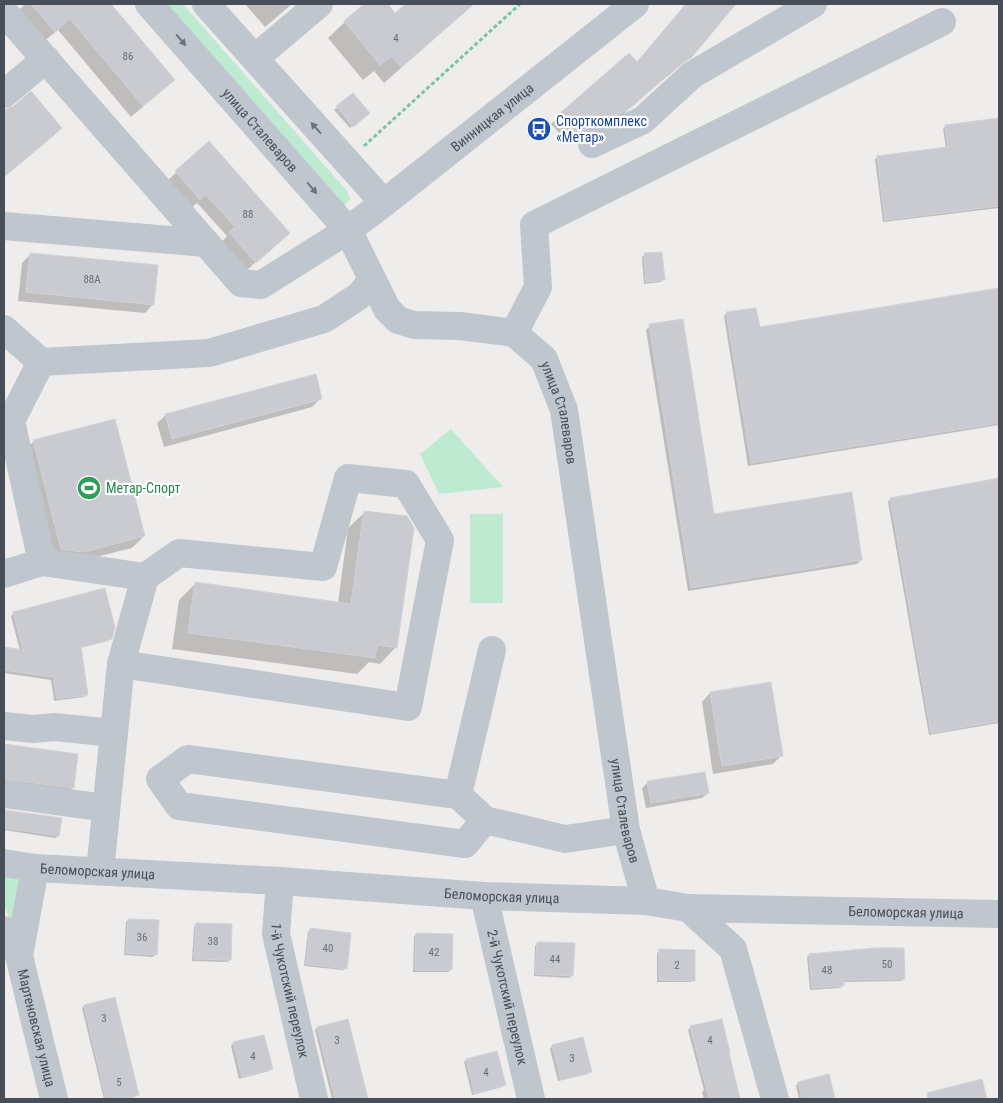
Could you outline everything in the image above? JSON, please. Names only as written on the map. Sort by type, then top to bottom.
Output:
[{"type":"street","name":"улица Сталеваров","points":[[149,4],[348,230],[387,309],[398,320],[414,325],[460,326],[514,333],[544,359],[564,410],[626,830],[646,901]]},
{"type":"street","points":[[206,4],[384,203]]},
{"type":"street","points":[[255,58],[319,4]]},
{"type":"street","name":"Винницкая улица","points":[[4,12],[241,283],[261,285],[348,230],[384,203],[635,4]]},
{"type":"street","points":[[592,144],[643,120],[692,76],[813,4]]},
{"type":"street","points":[[514,333],[538,287],[534,225],[942,22]]},
{"type":"street","points":[[4,94],[46,59]]},
{"type":"street","points":[[4,226],[206,243]]},
{"type":"street","points":[[4,329],[41,362],[209,353],[324,319],[358,296],[372,280]]},
{"type":"street","points":[[41,362],[9,411],[42,562]]},
{"type":"street","points":[[100,871],[121,664],[145,577],[179,553],[323,567],[348,478],[406,484],[440,540],[408,708],[121,664]]},
{"type":"street","points":[[4,574],[42,562],[145,577]]},
{"type":"street","points":[[458,795],[492,650]]},
{"type":"street","points":[[4,726],[33,729],[54,727],[114,733]]},
{"type":"street","points":[[485,820],[465,844],[455,843],[179,806],[160,779],[188,759],[458,795],[485,820],[566,839],[626,830]]},
{"type":"street","points":[[4,794],[106,808]]},
{"type":"street","name":"Беломорская улица","points":[[4,862],[35,868],[280,881],[484,896],[646,901],[688,908],[999,914]]},
{"type":"street","points":[[19,956],[35,868]]},
{"type":"street","name":"1-й Чукотский переулок","points":[[280,881],[276,934],[314,1099]]},
{"type":"street","name":"2-й Чукотский переулок","points":[[484,896],[532,1099]]},
{"type":"street","points":[[688,908],[733,950],[775,1099]]},
{"type":"street","points":[[4,930],[19,956]]},
{"type":"street","name":"Мартеновская улица","points":[[19,956],[54,1099]]},
{"type":"path","points":[[360,149],[520,4]]},
{"type":"green space","points":[[157,4],[183,4],[348,192],[350,200],[341,207]]},
{"type":"green space","points":[[451,429],[503,487],[439,494],[420,454]]},
{"type":"green space","points":[[470,514],[503,514],[503,603],[470,603]]},
{"type":"green space","points":[[4,873],[19,876],[13,925],[4,906]]},
{"type":"building","points":[[31,4],[111,4],[175,80],[143,106],[70,19],[55,32]]},
{"type":"building","points":[[364,4],[388,4],[395,13],[406,4],[474,4],[401,67],[391,56],[380,65],[344,21]]},
{"type":"building","points":[[686,4],[736,4],[691,58],[682,63],[629,109],[585,130],[578,137],[559,114],[629,53],[637,62]]},
{"type":"building","points":[[31,91],[62,128],[4,177],[4,110],[14,106]]},
{"type":"building","points":[[353,93],[370,113],[353,127],[336,106]]},
{"type":"building","points":[[999,118],[999,206],[885,220],[877,156],[948,147],[945,125]]},
{"type":"building","points":[[209,141],[290,233],[256,263],[229,232],[235,227],[206,195],[200,200],[175,171]]},
{"type":"building","points":[[662,252],[665,280],[646,282],[644,253]]},
{"type":"building","points":[[30,253],[158,265],[154,305],[26,292]]},
{"type":"building","points":[[999,288],[999,423],[751,463],[726,312],[756,308],[760,327]]},
{"type":"building","points":[[683,319],[714,514],[852,492],[862,560],[691,588],[649,324]]},
{"type":"building","points":[[316,374],[322,399],[172,439],[165,414]]},
{"type":"building","name":"Метар-Спорт","points":[[115,419],[145,536],[84,552],[61,549],[33,440]]},
{"type":"building","points":[[999,478],[999,721],[931,733],[890,498]]},
{"type":"building","points":[[364,511],[407,516],[414,528],[397,648],[377,645],[375,658],[188,633],[195,582],[351,604]]},
{"type":"building","points":[[105,588],[115,627],[112,639],[81,647],[88,695],[57,699],[53,677],[4,670],[4,647],[23,650],[13,612]]},
{"type":"building","points":[[771,682],[783,756],[722,766],[710,692]]},
{"type":"building","points":[[4,744],[78,754],[74,788],[4,779]]},
{"type":"building","points":[[705,772],[709,793],[651,803],[647,781]]},
{"type":"building","points":[[4,810],[62,818],[59,836],[4,828]]},
{"type":"building","points":[[128,919],[159,920],[157,955],[126,953]]},
{"type":"building","points":[[196,923],[232,924],[231,960],[194,959]]},
{"type":"building","points":[[310,928],[351,933],[347,969],[306,964]]},
{"type":"building","points":[[416,933],[453,934],[452,970],[415,970]]},
{"type":"building","points":[[537,942],[575,943],[573,976],[535,974]]},
{"type":"building","points":[[876,948],[904,948],[905,979],[844,980],[844,986],[812,988],[809,954]]},
{"type":"building","points":[[659,949],[695,950],[695,981],[659,980]]},
{"type":"building","points":[[115,997],[139,1095],[121,1099],[106,1099],[84,1005]]},
{"type":"building","points":[[348,1019],[368,1099],[335,1099],[317,1027]]},
{"type":"building","points":[[722,1019],[740,1099],[709,1099],[690,1026]]},
{"type":"building","points":[[264,1035],[273,1069],[242,1077],[233,1042]]},
{"type":"building","points":[[583,1037],[592,1072],[561,1080],[552,1045]]},
{"type":"building","points":[[497,1051],[506,1085],[474,1093],[466,1059]]},
{"type":"building","points":[[829,1074],[835,1099],[802,1099],[798,1082]]},
{"type":"building","points":[[982,1079],[987,1099],[928,1099],[927,1093]]},
{"type":"place","name":"Спорткомплекс «Метар»","points":[[539,129]]},
{"type":"place","name":"Метар-Спорт","points":[[89,488]]}]
